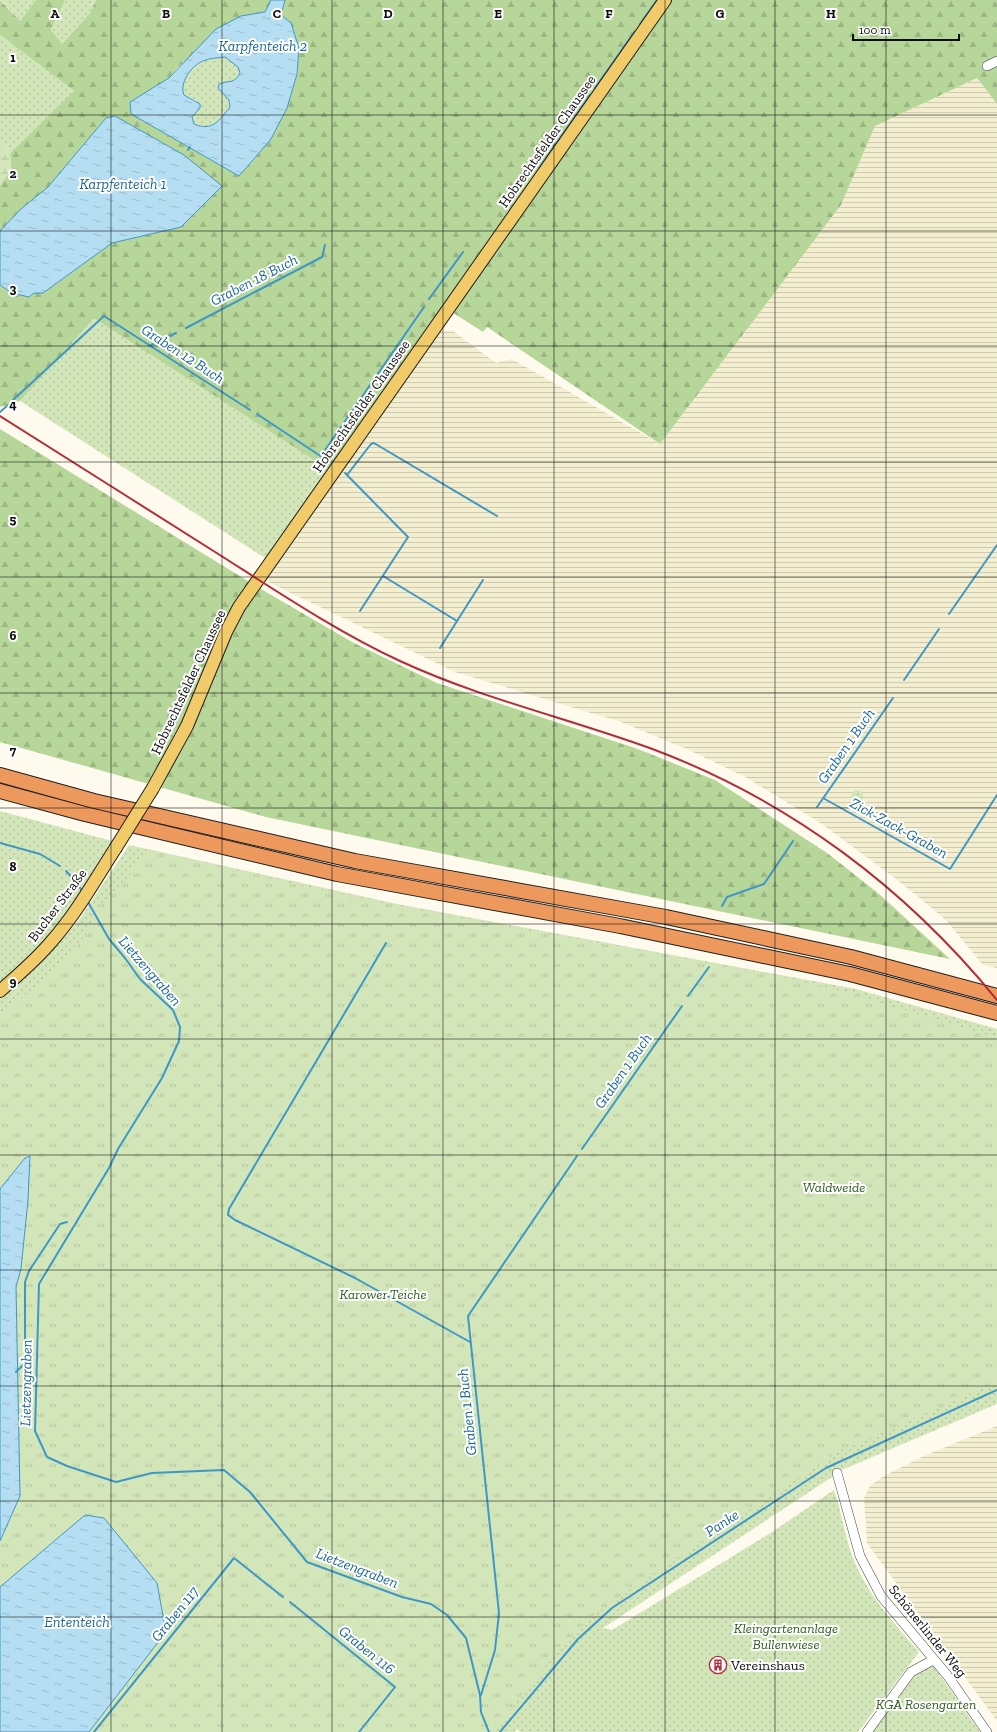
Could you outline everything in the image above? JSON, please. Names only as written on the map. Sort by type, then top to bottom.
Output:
[{"type":"highway","points":[[0,775],[94,801],[355,861],[666,917],[850,957],[997,996]]},
{"type":"highway","points":[[0,791],[85,814],[337,874],[620,926],[850,974],[997,1013]]},
{"type":"main road","name":"Hobrechtsfelder Chaussee","points":[[115,849],[153,788],[187,726],[223,638],[239,607],[664,0]]},
{"type":"main road","name":"Bucher Straße","points":[[0,991],[31,964],[52,942],[85,896],[115,849]]},
{"type":"street","points":[[987,66],[997,61]]},
{"type":"street","name":"Schönerlinder Weg","points":[[837,1473],[860,1556],[881,1596],[947,1675],[987,1732]]},
{"type":"street","points":[[867,1732],[911,1672],[933,1660]]},
{"type":"shaded area","points":[[977,78],[997,104],[997,968],[983,965],[945,919],[895,878],[819,822],[747,778],[689,750],[621,722],[455,672],[262,579],[441,331],[453,331],[496,363],[512,359],[660,444],[841,205],[875,126]]},
{"type":"shaded area","points":[[997,1426],[997,1721],[867,1543],[864,1498],[870,1486],[882,1477],[924,1456]]},
{"type":"green space","points":[[0,0],[20,21],[36,0],[65,0],[51,30],[62,44],[90,13],[96,0],[271,0],[265,12],[241,16],[178,67],[169,78],[130,102],[190,147],[239,176],[271,139],[287,108],[297,74],[299,48],[291,23],[281,15],[285,0],[997,0],[997,104],[977,78],[875,126],[841,205],[660,444],[487,327],[483,332],[444,307],[331,471],[94,318],[20,401],[0,407],[0,285],[12,293],[29,297],[34,293],[43,293],[112,243],[181,227],[184,155],[115,116],[106,118],[48,187],[21,209],[0,231],[0,185],[11,170],[10,153],[74,91],[0,35]]},
{"type":"green space","points":[[1,0],[36,0],[20,21]]},
{"type":"green space","points":[[65,0],[96,0],[90,13],[62,44],[51,30]]},
{"type":"green space","points":[[0,35],[74,91],[10,153],[0,143]]},
{"type":"green space","points":[[225,57],[238,67],[240,73],[235,80],[223,83],[218,88],[229,100],[230,107],[219,120],[211,126],[206,127],[194,124],[192,117],[200,108],[195,100],[184,95],[183,85],[187,75],[194,67],[203,61]]},
{"type":"green space","points":[[0,143],[10,153],[11,170],[0,185]]},
{"type":"green space","points":[[94,317],[331,471],[265,558],[20,401]]},
{"type":"green space","points":[[0,429],[261,589],[352,642],[437,683],[638,749],[715,780],[827,853],[878,893],[950,959],[266,817],[0,742]]},
{"type":"green space","points":[[855,790],[859,790],[863,796],[859,802],[855,802],[851,798],[851,794]]},
{"type":"green space","points":[[0,811],[116,842],[67,918],[32,957],[0,986]]},
{"type":"green space","name":"Karower Teiche","points":[[129,845],[397,904],[856,989],[997,1029],[997,1404],[844,1469],[603,1628],[612,1630],[769,1534],[834,1490],[850,1549],[859,1571],[873,1596],[919,1652],[858,1732],[520,1732],[517,1729],[515,1732],[89,1732],[0,1071],[0,997],[42,961],[79,920]]},
{"type":"green space","name":"Karower Teiche","points":[[148,849],[302,886],[447,916],[759,972],[864,996],[875,1001],[997,1038],[997,1382],[845,1449],[831,1453],[832,1457],[791,1482],[605,1606],[561,1649],[495,1729],[487,1732],[0,1732],[0,1016],[67,960],[91,924],[91,911],[97,903],[107,902],[114,892],[117,893]]},
{"type":"green space","name":"KGA Rosengarten","points":[[932,1664],[980,1732],[872,1732],[914,1673]]},
{"type":"water","name":"Karpfenteich 2","points":[[271,0],[285,0],[281,15],[291,23],[299,48],[297,74],[287,108],[271,139],[239,176],[131,114],[130,102],[169,78],[216,29],[241,16],[265,12]],"holes":[[[225,57],[238,67],[240,73],[236,79],[219,84],[218,88],[229,100],[230,107],[219,120],[211,126],[206,127],[194,124],[192,117],[200,108],[200,104],[184,95],[183,90],[183,85],[190,71],[203,61]]]},
{"type":"water","name":"Karpfenteich 1","points":[[115,116],[184,155],[222,186],[181,227],[112,243],[43,293],[34,293],[29,297],[12,293],[0,285],[0,231],[21,209],[48,187],[106,118]]},
{"type":"water","points":[[30,1156],[28,1200],[21,1269],[16,1287],[20,1496],[0,1541],[0,1189],[25,1158]]},
{"type":"water","name":"Ententeich","points":[[85,1515],[104,1518],[157,1583],[166,1632],[89,1732],[0,1732],[0,1587]]},
{"type":"waterway","points":[[640,24],[657,0]]},
{"type":"waterway","points":[[645,39],[660,17]]},
{"type":"waterway","points":[[595,88],[635,31]]},
{"type":"waterway","points":[[539,168],[590,95]]},
{"type":"waterway","name":"Graben 18 Buch","points":[[186,328],[322,257],[325,245]]},
{"type":"waterway","points":[[429,299],[463,252]]},
{"type":"waterway","points":[[321,456],[424,307]]},
{"type":"waterway","name":"Graben 12 Buch","points":[[13,400],[104,316],[250,410]]},
{"type":"waterway","name":"Graben 18 Buch","points":[[149,346],[176,333]]},
{"type":"waterway","points":[[0,412],[8,405]]},
{"type":"waterway","name":"Graben 12 Buch","points":[[257,414],[328,461]]},
{"type":"waterway","points":[[347,475],[371,444],[374,443],[497,516]]},
{"type":"waterway","name":"Graben 12 Buch","points":[[345,473],[408,537],[360,611]]},
{"type":"waterway","name":"Graben 1 Buch","points":[[949,614],[997,545]]},
{"type":"waterway","points":[[383,576],[457,621]]},
{"type":"waterway","points":[[440,648],[483,580]]},
{"type":"waterway","name":"Graben 1 Buch","points":[[904,680],[939,629]]},
{"type":"waterway","name":"Graben 1 Buch","points":[[817,807],[893,698]]},
{"type":"waterway","name":"Zick-Zack-Graben","points":[[823,798],[950,869],[997,795]]},
{"type":"waterway","name":"Graben 1 Buch","points":[[722,906],[727,897],[764,884],[793,841]]},
{"type":"waterway","name":"Lietzengraben","points":[[0,843],[40,854],[60,866]]},
{"type":"waterway","name":"Lietzengraben","points":[[66,871],[77,883],[83,893]]},
{"type":"waterway","name":"Lietzengraben","points":[[88,902],[109,939],[140,979],[173,1010],[180,1027],[179,1041],[162,1078],[118,1149],[109,1168],[39,1284],[35,1431],[47,1457],[67,1466],[116,1482],[152,1473],[224,1470],[250,1492],[307,1562],[402,1597],[431,1604],[447,1615],[466,1638],[480,1695],[481,1712],[489,1732]]},
{"type":"waterway","points":[[386,943],[229,1209],[228,1215],[235,1220],[355,1278],[470,1342]]},
{"type":"waterway","name":"Graben 1 Buch","points":[[688,996],[709,967]]},
{"type":"waterway","name":"Graben 1 Buch","points":[[582,1149],[682,1006]]},
{"type":"waterway","name":"Graben 1 Buch","points":[[481,1695],[495,1650],[499,1613],[468,1316],[577,1156]]},
{"type":"waterway","points":[[16,1372],[25,1363],[25,1282],[29,1271],[60,1224],[67,1222]]},
{"type":"waterway","name":"Panke","points":[[500,1732],[578,1639],[612,1608],[826,1468],[997,1390]]},
{"type":"waterway","name":"Graben 117","points":[[94,1732],[234,1558],[283,1597]]},
{"type":"waterway","name":"Graben 116","points":[[290,1602],[395,1687],[359,1732]]},
{"type":"railway","points":[[0,416],[288,599],[377,650],[463,687],[655,750],[705,771],[753,795],[799,822],[842,852],[884,885],[924,921],[962,959],[997,1000]]},
{"type":"place","name":"Vereinshaus","points":[[718,1665]]},
{"type":"park label","name":"Waldweide","points":[[834,1187]]},
{"type":"park label","name":"Kleingartenanlage Bullenwiese","points":[[786,1636]]}]
